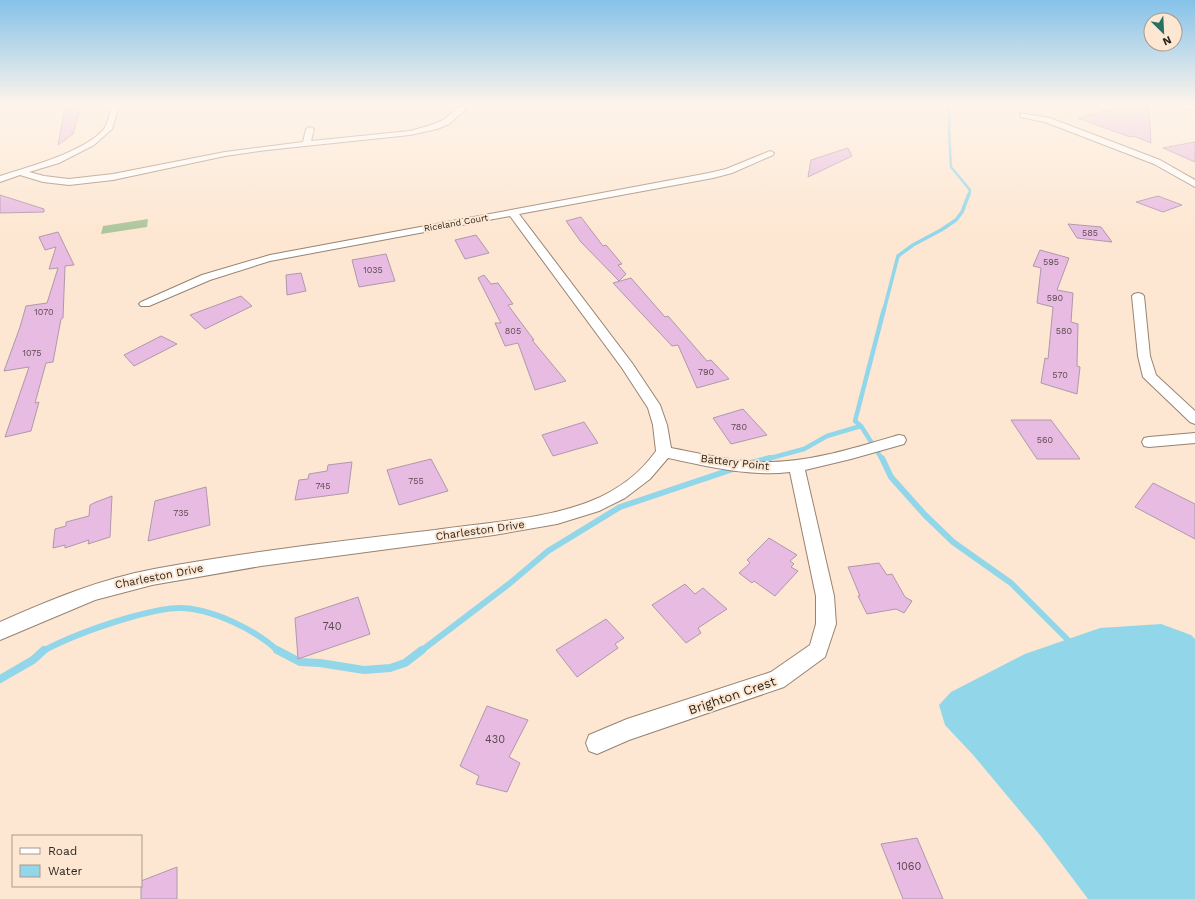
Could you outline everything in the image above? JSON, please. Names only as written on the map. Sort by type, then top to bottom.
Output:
[{"type":"street","points":[[0,179],[56,161],[82,147]]},
{"type":"street","points":[[22,173],[43,179],[69,182],[91,180],[113,177],[225,154],[282,147]]},
{"type":"street","points":[[1118,147],[1157,162],[1195,184]]},
{"type":"street","name":"Riceland Court","points":[[145,304],[173,290],[251,262],[308,250],[710,176],[729,171],[770,153]]},
{"type":"street","points":[[512,213],[627,366],[655,408],[660,425],[664,452]]},
{"type":"street","points":[[1138,296],[1144,356],[1150,377],[1195,419]]},
{"type":"street","points":[[1149,442],[1195,438]]},
{"type":"street","name":"Battery Point","points":[[664,452],[769,468],[796,466],[839,458],[899,440]]},
{"type":"street","name":"Charleston Drive","points":[[0,631],[60,604],[108,587],[150,577],[203,567],[498,528],[558,517],[599,505],[630,487],[655,466],[664,452]]},
{"type":"street","name":"Brighton Crest","points":[[597,743],[627,730],[777,680],[818,651],[826,624],[825,596],[796,466]]},
{"type":"green space","points":[[148,219],[147,227],[101,234],[103,226]]},
{"type":"water","points":[[1161,624],[1191,635],[1195,639],[1195,899],[1088,899],[1040,835],[974,756],[945,725],[939,705],[951,692],[1025,654],[1100,628]]},
{"type":"building","points":[[1195,147],[1195,162],[1163,148]]},
{"type":"building","points":[[848,148],[852,156],[808,177],[811,160]]},
{"type":"building","points":[[0,195],[44,209],[44,212],[0,213]]},
{"type":"building","points":[[1158,196],[1182,205],[1163,212],[1136,202]]},
{"type":"building","points":[[581,217],[603,246],[606,245],[622,264],[618,265],[626,274],[619,281],[581,242],[566,221]]},
{"type":"building","points":[[1068,224],[1101,227],[1112,242],[1077,238]]},
{"type":"building","points":[[58,232],[74,265],[65,266],[63,318],[61,319],[53,362],[46,363],[35,403],[39,402],[31,431],[5,437],[29,367],[4,371],[26,306],[47,303],[58,268],[49,269],[56,247],[45,250],[39,237]]},
{"type":"building","points":[[476,235],[489,253],[465,259],[455,240]]},
{"type":"building","points":[[1040,250],[1069,258],[1057,290],[1073,293],[1071,322],[1078,324],[1077,366],[1080,367],[1077,394],[1041,383],[1045,358],[1048,359],[1053,307],[1037,303],[1041,268],[1033,266]]},
{"type":"building","points":[[386,254],[395,281],[359,287],[352,260]]},
{"type":"building","points":[[301,273],[306,291],[287,295],[286,275]]},
{"type":"building","points":[[484,275],[491,284],[498,283],[513,304],[508,305],[534,340],[532,340],[566,381],[535,390],[518,343],[505,346],[495,323],[501,323],[478,278]]},
{"type":"building","points":[[631,278],[665,317],[668,316],[707,361],[711,360],[729,379],[697,388],[678,345],[672,346],[613,283]]},
{"type":"building","points":[[241,296],[252,306],[205,329],[190,315]]},
{"type":"building","points":[[161,336],[177,344],[134,366],[124,355]]},
{"type":"building","points":[[743,409],[767,435],[731,444],[713,418]]},
{"type":"building","points":[[1011,420],[1051,420],[1080,459],[1037,459]]},
{"type":"building","points":[[584,422],[598,443],[553,456],[542,435]]},
{"type":"building","points":[[431,459],[448,491],[399,505],[387,470]]},
{"type":"building","points":[[352,462],[348,493],[295,500],[299,480],[308,479],[309,474],[327,471],[328,465]]},
{"type":"building","points":[[1153,483],[1195,504],[1195,539],[1135,507]]},
{"type":"building","points":[[206,487],[210,525],[148,541],[155,501]]},
{"type":"building","points":[[112,496],[110,537],[88,544],[89,540],[65,548],[65,545],[53,548],[55,529],[66,526],[66,522],[89,516],[90,505]]},
{"type":"building","points":[[769,538],[797,555],[790,561],[794,564],[791,567],[798,571],[775,596],[754,581],[752,583],[739,573],[750,563],[747,560]]},
{"type":"building","points":[[879,563],[887,575],[892,574],[905,597],[912,601],[904,613],[896,609],[867,614],[858,596],[860,596],[848,567]]},
{"type":"building","points":[[685,584],[695,594],[703,588],[727,609],[698,628],[701,633],[686,643],[652,605]]},
{"type":"building","points":[[358,597],[370,634],[298,659],[295,618]]},
{"type":"building","points":[[606,619],[624,638],[615,644],[618,648],[577,677],[556,650]]},
{"type":"building","points":[[487,706],[528,720],[509,757],[520,763],[507,792],[476,784],[479,776],[460,766]]},
{"type":"building","points":[[917,838],[943,899],[903,899],[881,844]]},
{"type":"building","points":[[177,867],[177,899],[141,899],[142,881]]},
{"type":"waterway","points":[[950,147],[951,167],[970,190],[969,195]]},
{"type":"waterway","points":[[884,310],[898,256],[913,245],[956,220],[962,212],[969,194]]},
{"type":"waterway","points":[[861,426],[855,421],[884,309]]},
{"type":"waterway","points":[[767,459],[804,449],[827,436],[861,426]]},
{"type":"waterway","points":[[861,426],[882,459]]},
{"type":"waterway","points":[[751,463],[770,458]]},
{"type":"waterway","points":[[882,458],[891,477],[925,515],[953,542],[1011,583],[1067,639]]},
{"type":"waterway","points":[[421,651],[509,584],[548,551],[620,507],[736,468]]},
{"type":"waterway","points":[[43,651],[75,636],[108,624],[155,611],[179,608],[192,609],[219,616],[258,635],[278,651]]},
{"type":"waterway","points":[[0,679],[33,660],[44,650]]},
{"type":"waterway","points":[[277,650],[300,662],[320,663],[364,670],[390,668],[405,663],[422,650]]}]
